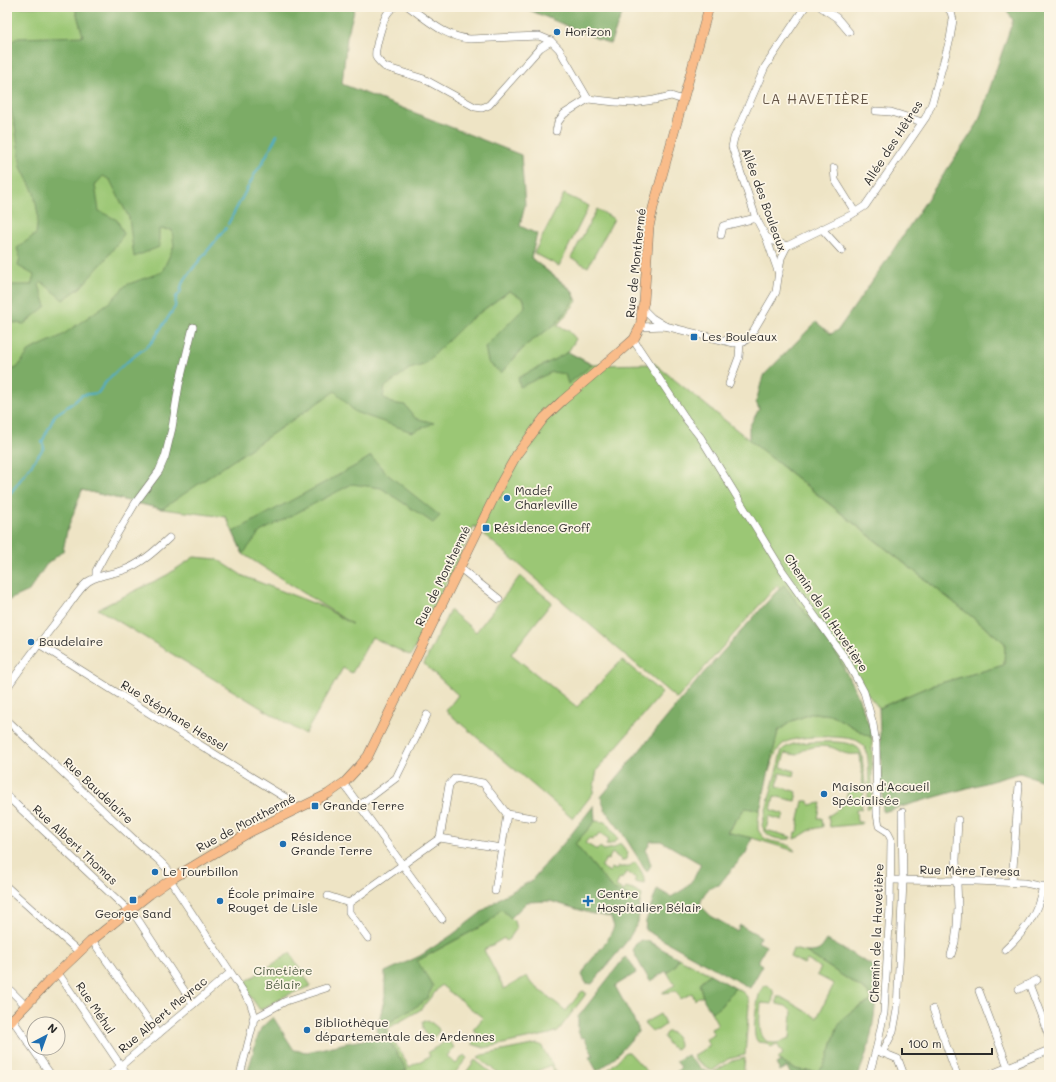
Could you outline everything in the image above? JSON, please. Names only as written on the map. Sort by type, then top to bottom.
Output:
[{"type":"main road","name":"Rue de Monthermé","points":[[10,1022],[79,952],[130,910],[172,879],[250,832],[328,794],[343,783],[368,756],[502,481],[520,449],[544,418],[634,339],[640,328],[644,302],[649,228],[709,7]]},
{"type":"street","points":[[394,7],[388,12],[385,18],[375,50],[376,57],[380,62],[385,67],[424,79],[475,107],[482,108],[489,106],[540,48],[551,41]]},
{"type":"street","points":[[409,7],[442,30],[460,38],[470,40],[539,36],[551,41],[559,49],[588,99]]},
{"type":"street","name":"Allée des Bouleaux","points":[[779,274],[766,237],[756,218],[732,147],[734,138],[764,67],[805,7]]},
{"type":"street","points":[[821,7],[837,18],[849,32]]},
{"type":"street","name":"Allée des Hêtres","points":[[787,246],[865,206],[922,122],[932,103],[950,38],[953,20],[951,12],[947,7]]},
{"type":"street","points":[[556,131],[558,122],[564,114],[588,99],[633,103],[671,96],[683,100]]},
{"type":"street","points":[[876,110],[891,112],[922,122]]},
{"type":"street","points":[[834,168],[835,180],[855,212]]},
{"type":"street","points":[[721,235],[723,226],[756,218]]},
{"type":"street","points":[[822,229],[842,251]]},
{"type":"street","points":[[766,237],[787,246]]},
{"type":"street","name":"Allée des Bouleaux","points":[[740,343],[744,342],[752,333],[776,292],[781,258],[787,246]]},
{"type":"street","points":[[642,308],[652,318],[665,326],[734,343],[740,343],[739,357],[729,384]]},
{"type":"street","points":[[640,328],[665,326]]},
{"type":"street","points":[[96,577],[96,571],[104,556],[136,502],[159,471],[165,457],[172,428],[179,385],[193,327]]},
{"type":"street","name":"Chemin de la Havetière","points":[[634,339],[701,438],[782,570],[847,661],[864,692],[873,724],[876,744],[877,814],[879,826],[887,831],[891,839],[891,880],[884,1013],[879,1051],[869,1075]]},
{"type":"street","points":[[7,688],[88,581],[136,564],[149,556],[169,538]]},
{"type":"street","points":[[460,568],[499,599]]},
{"type":"street","name":"Rue Stéphane Hessel","points":[[39,644],[286,798],[292,803],[295,810]]},
{"type":"street","points":[[360,805],[396,778],[427,715]]},
{"type":"street","name":"Rue Baudelaire","points":[[7,720],[141,846],[165,866],[250,1002],[254,1014],[253,1019]]},
{"type":"street","points":[[349,903],[440,838],[449,786],[455,778],[483,783],[507,814],[533,818]]},
{"type":"street","points":[[343,783],[442,919]]},
{"type":"street","points":[[1012,882],[1020,785]]},
{"type":"street","name":"Rue Albert Thomas","points":[[7,796],[130,910],[193,1004]]},
{"type":"street","points":[[902,812],[903,881],[897,1010],[893,1032],[879,1051],[898,1060],[904,1075]]},
{"type":"street","points":[[495,891],[507,814]]},
{"type":"street","points":[[951,956],[955,942],[958,908],[956,860],[958,820]]},
{"type":"street","points":[[440,838],[501,848]]},
{"type":"street","name":"Rue Mère Teresa","points":[[891,880],[1012,882],[1046,887]]},
{"type":"street","points":[[7,887],[79,952]]},
{"type":"street","points":[[1005,950],[1026,928],[1034,915],[1046,887]]},
{"type":"street","points":[[328,896],[349,903]]},
{"type":"street","points":[[349,903],[349,912],[368,938]]},
{"type":"street","points":[[92,940],[158,1034]]},
{"type":"street","name":"Rue Albert Meyrac","points":[[110,1075],[230,972]]},
{"type":"street","name":"Rue Méhul","points":[[58,973],[127,1075]]},
{"type":"street","points":[[1020,989],[1037,980]]},
{"type":"street","points":[[1029,984],[1049,1036]]},
{"type":"street","points":[[7,987],[26,1006]]},
{"type":"street","points":[[240,1075],[253,1019],[286,1001],[326,988]]},
{"type":"street","points":[[979,991],[1008,1067]]},
{"type":"street","points":[[933,1009],[957,1075]]},
{"type":"street","points":[[10,1022],[51,1075]]},
{"type":"street","points":[[989,1075],[1049,1050]]},
{"type":"green space","points":[[7,7],[75,7],[83,36],[467,322],[509,291],[524,299],[525,307],[485,347],[501,373],[526,345],[557,323],[575,299],[571,290],[531,258],[572,290],[577,301],[557,326],[568,330],[576,339],[568,352],[593,365],[655,364],[1005,643],[1004,665],[930,686],[879,708],[777,585],[677,699],[474,526],[411,656],[372,637],[352,673],[343,668],[305,734],[98,609],[167,575],[194,557],[217,559],[243,576],[321,606],[352,624],[243,554],[226,517],[162,509],[82,490],[7,603]]},
{"type":"green space","points":[[75,7],[355,7],[347,37],[342,84],[521,155],[525,205],[520,226],[537,234],[531,258],[571,290],[575,299],[557,323],[526,345],[501,373],[488,362],[485,347],[525,307],[524,299],[509,291],[467,322],[424,365],[409,369],[385,387],[383,397],[391,403],[405,405],[415,418],[434,423],[412,432],[355,412],[335,391],[162,509],[82,490],[67,531],[63,551],[46,565],[29,591],[7,600],[7,371],[17,368],[30,350],[61,336],[111,301],[126,285],[162,272],[174,246],[172,230],[159,229],[159,247],[134,257],[129,218],[110,180],[103,176],[95,185],[99,211],[117,220],[124,234],[105,260],[80,288],[63,300],[42,282],[39,285],[46,306],[24,324],[8,322],[12,303],[7,285],[31,285],[34,275],[18,266],[20,257],[17,248],[36,234],[38,215],[34,193],[21,167],[15,126],[7,94],[7,45],[17,38],[83,36]]},
{"type":"green space","points":[[522,7],[625,7],[610,44]]},
{"type":"green space","points":[[1005,7],[1049,7],[1049,783],[1020,773],[883,812],[879,708],[930,686],[1004,665],[1005,643],[749,440],[749,427],[759,409],[756,402],[763,376],[816,322],[831,334],[838,330],[978,123],[1013,20]]},
{"type":"green space","points":[[564,194],[589,206],[559,266],[534,253]]},
{"type":"green space","points":[[597,209],[614,219],[588,267],[571,258]]},
{"type":"green space","points":[[568,352],[592,365],[568,384],[565,374],[552,372],[520,387],[518,378]]},
{"type":"green space","points":[[371,456],[386,473],[440,516],[433,523],[381,488],[352,484],[260,532],[243,554],[233,532]]},
{"type":"green space","points":[[520,576],[552,602],[511,654],[577,707],[622,660],[662,693],[597,770],[593,793],[573,819],[446,711],[458,695],[424,664],[450,610],[476,632]]},
{"type":"green space","points":[[784,585],[835,651],[856,692],[870,727],[872,738],[832,715],[813,713],[792,721],[778,731],[760,810],[745,808],[727,832],[752,838],[746,853],[719,885],[711,887],[706,892],[700,905],[711,916],[737,931],[740,925],[760,936],[758,942],[766,946],[758,962],[763,965],[750,988],[645,930],[646,921],[657,889],[671,897],[686,888],[694,878],[701,864],[661,841],[651,841],[646,850],[651,865],[647,872],[621,831],[605,810],[601,797],[701,676]]},
{"type":"green space","points":[[813,713],[832,715],[872,738],[872,796],[870,808],[867,809],[869,777],[867,753],[865,748],[858,741],[852,739],[820,737],[788,741],[777,750],[768,774],[778,731],[792,721]]},
{"type":"green space","points":[[814,742],[843,743],[854,745],[860,750],[865,785],[861,809],[856,810],[857,822],[862,822],[861,824],[830,827],[828,816],[846,801],[849,790],[863,789],[860,754],[846,754],[830,747],[812,747],[800,752],[797,755],[785,753],[781,767],[795,771],[794,776],[780,773],[777,786],[797,792],[795,801],[774,796],[771,810],[784,814],[782,820],[769,816],[766,830],[791,837],[790,839],[786,839],[773,837],[766,833],[762,825],[782,750],[793,744]]},
{"type":"green space","points":[[803,801],[809,801],[810,805],[821,803],[818,818],[822,818],[823,827],[812,829],[794,839],[795,832],[798,832],[798,824]]},
{"type":"green space","points":[[594,805],[595,821],[575,844],[612,888],[640,902],[638,922],[627,941],[592,984],[586,983],[582,975],[588,964],[607,941],[614,927],[611,917],[593,914],[550,901],[527,902],[511,918],[501,909],[489,922],[417,961],[433,986],[427,998],[422,1003],[398,1016],[386,1027],[385,1034],[407,1070],[399,1074],[386,1073],[384,1075],[247,1075],[261,1028],[273,1017],[294,1050],[307,1052],[375,1038],[385,996],[385,972],[420,956],[452,935],[501,897],[531,881]]},
{"type":"green space","points":[[745,808],[760,810],[758,830],[764,838],[785,844],[795,851],[752,838],[727,833]]},
{"type":"green space","points":[[595,821],[606,822],[618,839],[613,843],[606,844],[609,839],[600,833],[596,838],[589,838],[585,843],[597,850],[600,847],[604,850],[614,848],[620,843],[628,853],[626,859],[621,861],[622,860],[612,853],[601,867],[610,872],[612,868],[616,870],[618,867],[628,867],[635,862],[643,875],[644,884],[634,882],[636,878],[626,872],[622,879],[620,878],[616,886],[624,891],[626,888],[631,889],[642,895],[640,902],[612,888],[575,844]]},
{"type":"green space","points":[[501,908],[514,921],[516,929],[506,941],[504,938],[484,950],[504,989],[527,976],[530,982],[566,1011],[581,992],[583,991],[586,994],[558,1031],[484,1048],[472,1044],[478,1034],[473,1030],[483,1018],[441,985],[420,1010],[387,1029],[409,1067],[430,1056],[428,1052],[445,1042],[449,1042],[454,1047],[447,1056],[456,1064],[464,1055],[467,1058],[454,1074],[424,1072],[424,1075],[384,1075],[385,1073],[399,1074],[407,1070],[385,1034],[386,1027],[398,1016],[409,1011],[417,961],[489,922]]},
{"type":"green space","points":[[641,940],[648,941],[678,958],[675,966],[650,981],[633,951],[635,945]]},
{"type":"green space","points":[[827,940],[877,968],[875,1009],[871,1036],[858,1075],[791,1075],[787,1067],[780,1071],[776,1064],[781,1061],[790,1067],[797,1069],[805,1071],[818,1071],[826,1062],[841,1021],[851,1012],[870,1002],[872,998],[866,991],[806,952],[814,952],[819,950],[823,947]]},
{"type":"green space","points":[[793,949],[806,952],[866,991],[872,998],[870,1002],[854,1010],[841,1021],[826,1062],[818,1071],[801,1070],[787,1065],[778,1058],[783,1054],[777,1044],[771,1047],[767,1043],[758,1042],[755,1037],[755,1020],[758,1001],[760,992],[764,986],[767,985],[772,989],[773,995],[772,1004],[761,1003],[760,1028],[764,1039],[775,1043],[790,1038],[792,1012],[786,1006],[777,1004],[777,997],[781,997],[817,1018],[834,984],[817,975],[821,968],[807,960],[804,964],[790,957]]},
{"type":"green space","name":"Cimetière Bélair","points":[[290,953],[311,986],[285,996],[260,1010],[242,984]]},
{"type":"green space","points":[[625,957],[632,964],[636,973],[615,986],[638,1028],[638,1032],[614,1058],[597,1071],[589,1057],[593,1055],[584,1037],[581,1038],[578,1031],[578,1017]]},
{"type":"green space","points":[[678,958],[710,974],[699,983],[703,997],[698,997],[695,1000],[692,993],[681,999],[676,991],[663,993],[675,985],[667,972],[674,966]]},
{"type":"green space","points":[[710,974],[735,988],[720,1007],[711,1012],[704,1000],[699,983]]},
{"type":"green space","points":[[735,988],[745,994],[749,1005],[745,1055],[728,1059],[712,1071],[696,1060],[693,1056],[709,1046],[706,1039],[714,1035],[711,1029],[717,1026],[711,1012],[720,1007]]},
{"type":"green space","points":[[660,1014],[665,1025],[658,1030],[652,1031],[644,1023]]},
{"type":"green space","points":[[428,1020],[438,1028],[439,1031],[434,1037],[429,1036],[423,1028],[423,1022]]},
{"type":"green space","points":[[667,1032],[670,1032],[676,1036],[679,1044],[677,1049],[670,1046],[666,1041],[664,1037]]},
{"type":"green space","points":[[537,1044],[541,1045],[558,1075],[556,1075],[550,1065],[538,1071],[540,1075],[500,1075],[478,1057],[482,1055]]},
{"type":"green space","points":[[626,1052],[629,1052],[650,1075],[637,1075],[630,1070],[621,1075],[611,1075],[608,1070]]},
{"type":"green space","points":[[687,1055],[702,1069],[714,1075],[673,1075],[681,1067],[676,1061]]},
{"type":"green space","points":[[745,1058],[743,1075],[720,1075],[714,1072],[732,1061]]},
{"type":"green space","points":[[475,1060],[494,1075],[464,1075]]},
{"type":"waterway","points":[[228,224],[277,135]]},
{"type":"waterway","points":[[7,498],[43,449],[44,447],[42,442],[55,415],[82,395],[98,393],[115,372],[150,344],[175,307],[176,297],[180,293],[182,284],[226,228]]},
{"type":"place","name":"Horizon","points":[[557,32]]},
{"type":"place","name":"Les Bouleaux","points":[[694,337]]},
{"type":"place","name":"Madef Charleville","points":[[507,498]]},
{"type":"place","name":"Résidence Groff","points":[[486,528]]},
{"type":"place","name":"Baudelaire","points":[[31,642]]},
{"type":"place","name":"Maison d'Accueil Spécialisée","points":[[824,794]]},
{"type":"place","name":"Grande Terre","points":[[315,806]]},
{"type":"place","name":"Résidence Grande Terre","points":[[283,844]]},
{"type":"place","name":"Le Tourbillon","points":[[155,872]]},
{"type":"place","name":"George Sand","points":[[133,900]]},
{"type":"place","name":"École primaire Rouget de Lisle","points":[[220,901]]},
{"type":"place","name":"Centre Hospitalier Bélair","points":[[588,901]]},
{"type":"place","name":"Bibliothèque départementale des Ardennes","points":[[307,1030]]},
{"type":"district","name":"LA HAVETIÈRE","points":[[816,99]]}]
